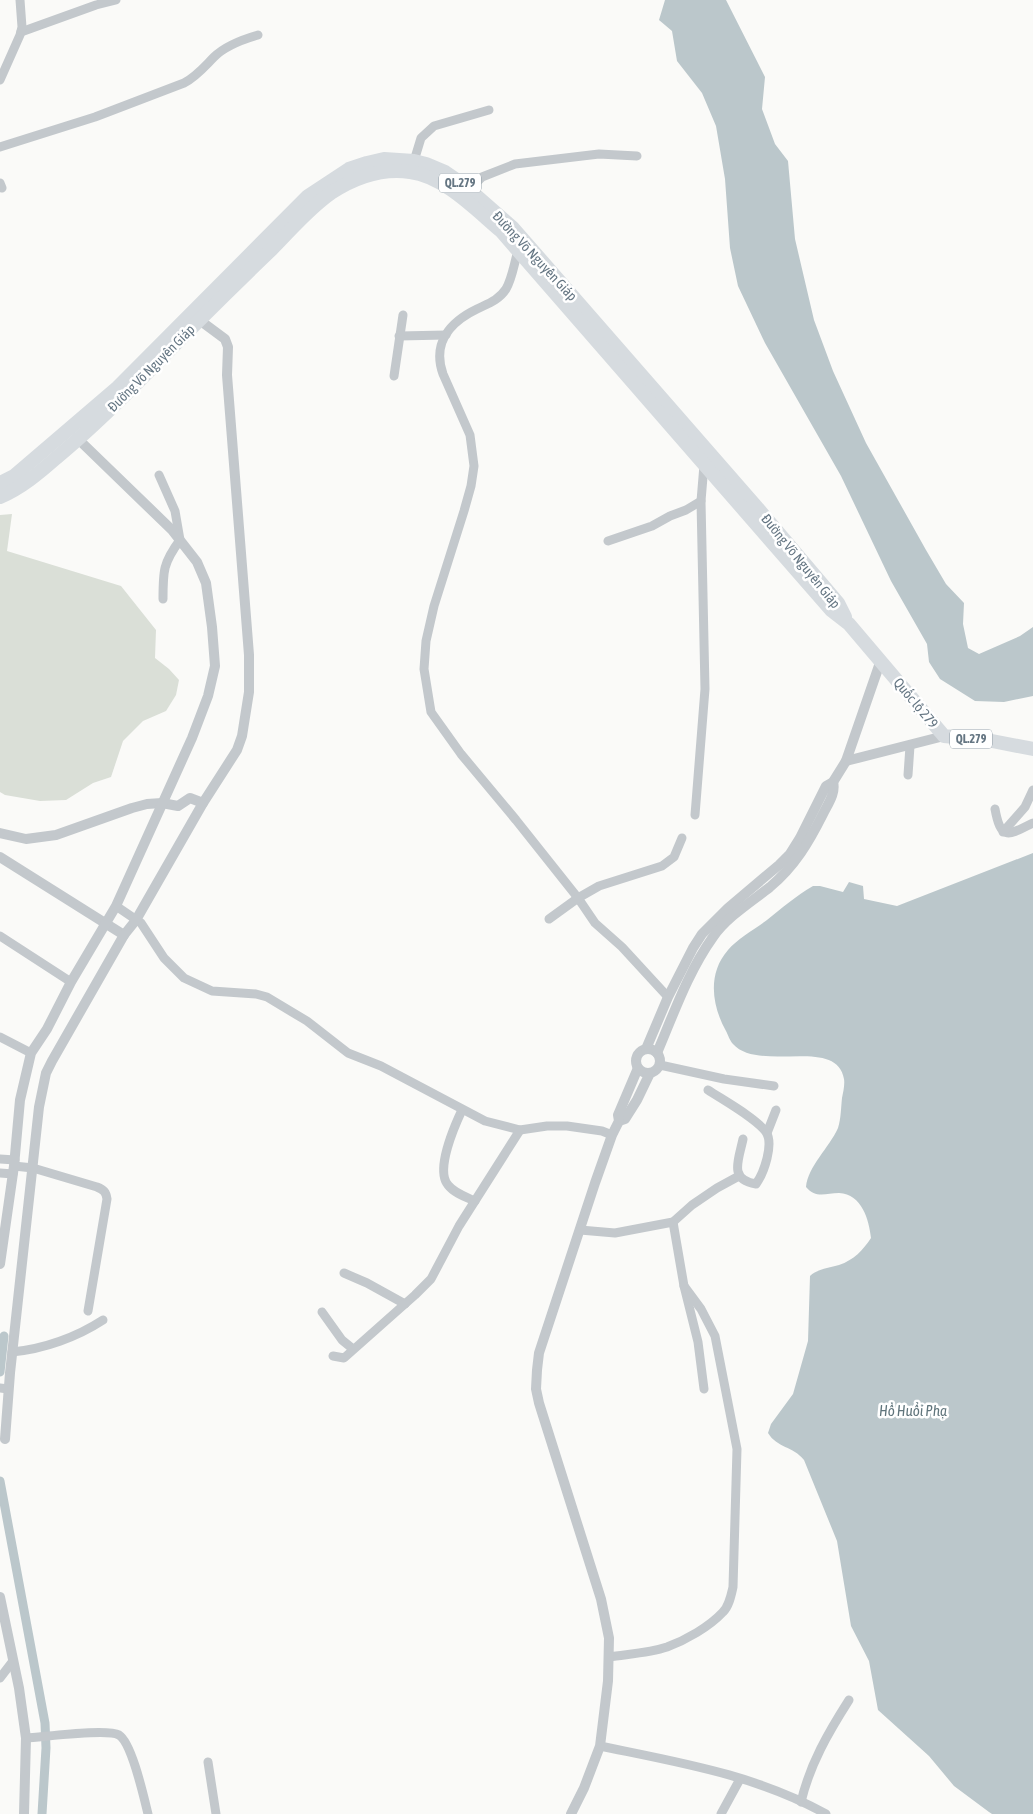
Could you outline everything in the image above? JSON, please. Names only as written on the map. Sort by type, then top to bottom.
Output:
[{"type":"highway","name":"Đường Võ Nguyên Giáp","points":[[0,497],[32,478],[91,428],[308,196],[349,169],[367,163],[384,159],[414,161],[445,172],[501,231],[521,245],[832,610],[849,624]]},
{"type":"highway","name":"Đường Võ Nguyên Giáp","points":[[0,483],[20,470],[118,387],[278,243],[312,207],[333,192],[369,174],[398,171],[412,172],[432,178],[465,194]]},
{"type":"highway","name":"Quốc lộ 279","points":[[849,624],[944,736],[987,740],[1033,749]]},
{"type":"street","points":[[0,80],[21,32],[20,0]]},
{"type":"street","points":[[21,32],[95,2],[116,0]]},
{"type":"street","points":[[0,147],[95,117],[184,83],[194,78],[216,55],[247,38],[258,35]]},
{"type":"street","points":[[414,161],[421,138],[434,126],[489,110]]},
{"type":"street","points":[[465,194],[482,177],[515,164],[599,154],[637,156]]},
{"type":"street","points":[[521,245],[506,289],[488,304],[461,318],[446,334],[439,346],[440,366],[470,435],[474,466],[464,511],[434,606],[426,641],[424,670],[428,704],[434,718],[461,754],[578,898],[595,923],[622,947],[668,997]]},
{"type":"street","points":[[394,376],[403,315]]},
{"type":"street","points":[[2,1439],[4,1389],[12,1352],[39,1107],[46,1073],[124,935],[136,920],[203,803],[237,750],[242,736],[249,692],[248,655],[227,375],[228,347],[225,339],[195,317]]},
{"type":"street","points":[[399,336],[446,334]]},
{"type":"street","points":[[0,1264],[14,1167],[20,1100],[31,1053],[47,1029],[71,982],[116,906],[192,738],[208,696],[215,666],[206,583],[197,562],[172,530],[78,439]]},
{"type":"street","points":[[695,815],[705,689],[701,576],[701,501],[713,469]]},
{"type":"street","points":[[159,475],[175,511],[180,540],[165,563],[163,599]]},
{"type":"street","points":[[608,540],[652,526],[701,501]]},
{"type":"street","points":[[646,1049],[668,997],[702,934],[728,908],[780,865],[790,854],[826,786],[832,782],[846,762],[881,660]]},
{"type":"street","points":[[846,762],[944,736]]},
{"type":"street","points":[[908,775],[910,746]]},
{"type":"street","points":[[657,1053],[686,984],[701,955],[715,934],[725,924],[772,885],[796,862],[810,841],[826,809],[834,789],[832,782]]},
{"type":"street","points":[[1004,832],[1025,807],[1033,790]]},
{"type":"street","points":[[0,833],[26,839],[56,835],[147,804],[162,803],[178,806],[190,798],[203,803]]},
{"type":"street","points":[[995,809],[1000,828],[1004,832],[1012,834],[1033,823]]},
{"type":"street","points":[[549,918],[599,886],[662,866],[674,857],[682,838]]},
{"type":"street","points":[[0,857],[124,935]]},
{"type":"street","points":[[116,906],[146,929],[164,958],[184,978],[193,984],[212,990],[256,994],[266,997],[307,1021],[348,1053],[381,1066],[485,1121],[520,1130],[547,1126],[568,1126],[602,1131],[612,1135]]},
{"type":"street","points":[[0,936],[71,982]]},
{"type":"street","points":[[0,1037],[31,1053]]},
{"type":"street","points":[[619,1121],[625,1119],[650,1073],[660,1065],[657,1053],[652,1049],[646,1049],[640,1051],[636,1056],[636,1062],[641,1071],[650,1073]]},
{"type":"street","points":[[660,1065],[724,1079],[774,1086]]},
{"type":"street","points":[[571,1814],[584,1788],[600,1746],[609,1657],[609,1638],[601,1599],[539,1403],[536,1389],[539,1352],[612,1135],[619,1121],[618,1115],[638,1068]]},
{"type":"street","points":[[708,1090],[767,1132]]},
{"type":"street","points":[[462,1110],[448,1144],[444,1178],[446,1184],[454,1190],[475,1201]]},
{"type":"street","points":[[743,1139],[736,1169],[739,1176],[748,1183],[756,1184],[762,1176],[769,1144],[767,1132],[776,1110]]},
{"type":"street","points":[[333,1356],[344,1358],[431,1279],[475,1201],[520,1130]]},
{"type":"street","points":[[0,1159],[14,1167]]},
{"type":"street","points":[[0,1173],[14,1167],[33,1168],[97,1187],[106,1194],[107,1200],[88,1311]]},
{"type":"street","points":[[580,1230],[615,1233],[673,1222],[692,1205],[739,1176]]},
{"type":"street","points":[[673,1222],[684,1286],[698,1342],[704,1389]]},
{"type":"street","points":[[344,1273],[367,1282],[404,1304]]},
{"type":"street","points":[[609,1657],[666,1647],[681,1640],[711,1623],[724,1611],[731,1598],[733,1587],[737,1449],[715,1336],[701,1309],[684,1286]]},
{"type":"street","points":[[322,1312],[342,1340],[353,1349]]},
{"type":"street","points":[[12,1352],[44,1346],[78,1334],[103,1320]]},
{"type":"street","points":[[0,1597],[26,1738],[24,1814]]},
{"type":"street","points":[[0,1678],[13,1661]]},
{"type":"street","points":[[802,1802],[814,1759],[849,1700]]},
{"type":"street","points":[[26,1738],[98,1732],[113,1733],[121,1737],[128,1748],[136,1769],[148,1814]]},
{"type":"street","points":[[600,1746],[697,1766],[740,1779],[802,1802],[826,1814]]},
{"type":"street","points":[[208,1762],[216,1814]]},
{"type":"street","points":[[721,1814],[740,1779]]},
{"type":"shaded area","points":[[12,514],[7,551],[121,586],[156,630],[155,658],[179,680],[176,695],[166,711],[143,721],[123,741],[111,777],[93,783],[66,800],[40,801],[5,795],[0,792],[0,515]]},
{"type":"water","points":[[665,0],[726,0],[765,77],[762,109],[775,144],[788,161],[795,239],[814,320],[833,371],[866,443],[926,550],[946,584],[964,603],[963,624],[968,648],[979,654],[1020,636],[1033,627],[1033,696],[1004,702],[975,701],[940,679],[929,662],[927,644],[891,581],[841,476],[765,343],[738,286],[730,248],[725,179],[716,126],[702,93],[677,61],[672,31],[659,20]]},
{"type":"water","name":"Hồ Huổi Phạ","points":[[1033,853],[1033,1814],[992,1814],[954,1786],[929,1756],[878,1710],[869,1661],[851,1626],[837,1541],[804,1460],[800,1455],[776,1442],[768,1433],[771,1424],[793,1394],[808,1341],[810,1276],[820,1270],[839,1265],[854,1257],[871,1238],[863,1209],[853,1198],[847,1194],[839,1193],[821,1195],[810,1191],[806,1187],[815,1164],[838,1128],[844,1079],[838,1066],[827,1059],[760,1056],[745,1052],[733,1044],[717,1011],[714,980],[721,959],[732,946],[813,886],[843,892],[849,882],[863,886],[864,899],[897,906]]},
{"type":"waterway","points":[[0,1372],[4,1336]]},
{"type":"waterway","points":[[0,1481],[45,1723],[46,1748],[42,1814]]}]
